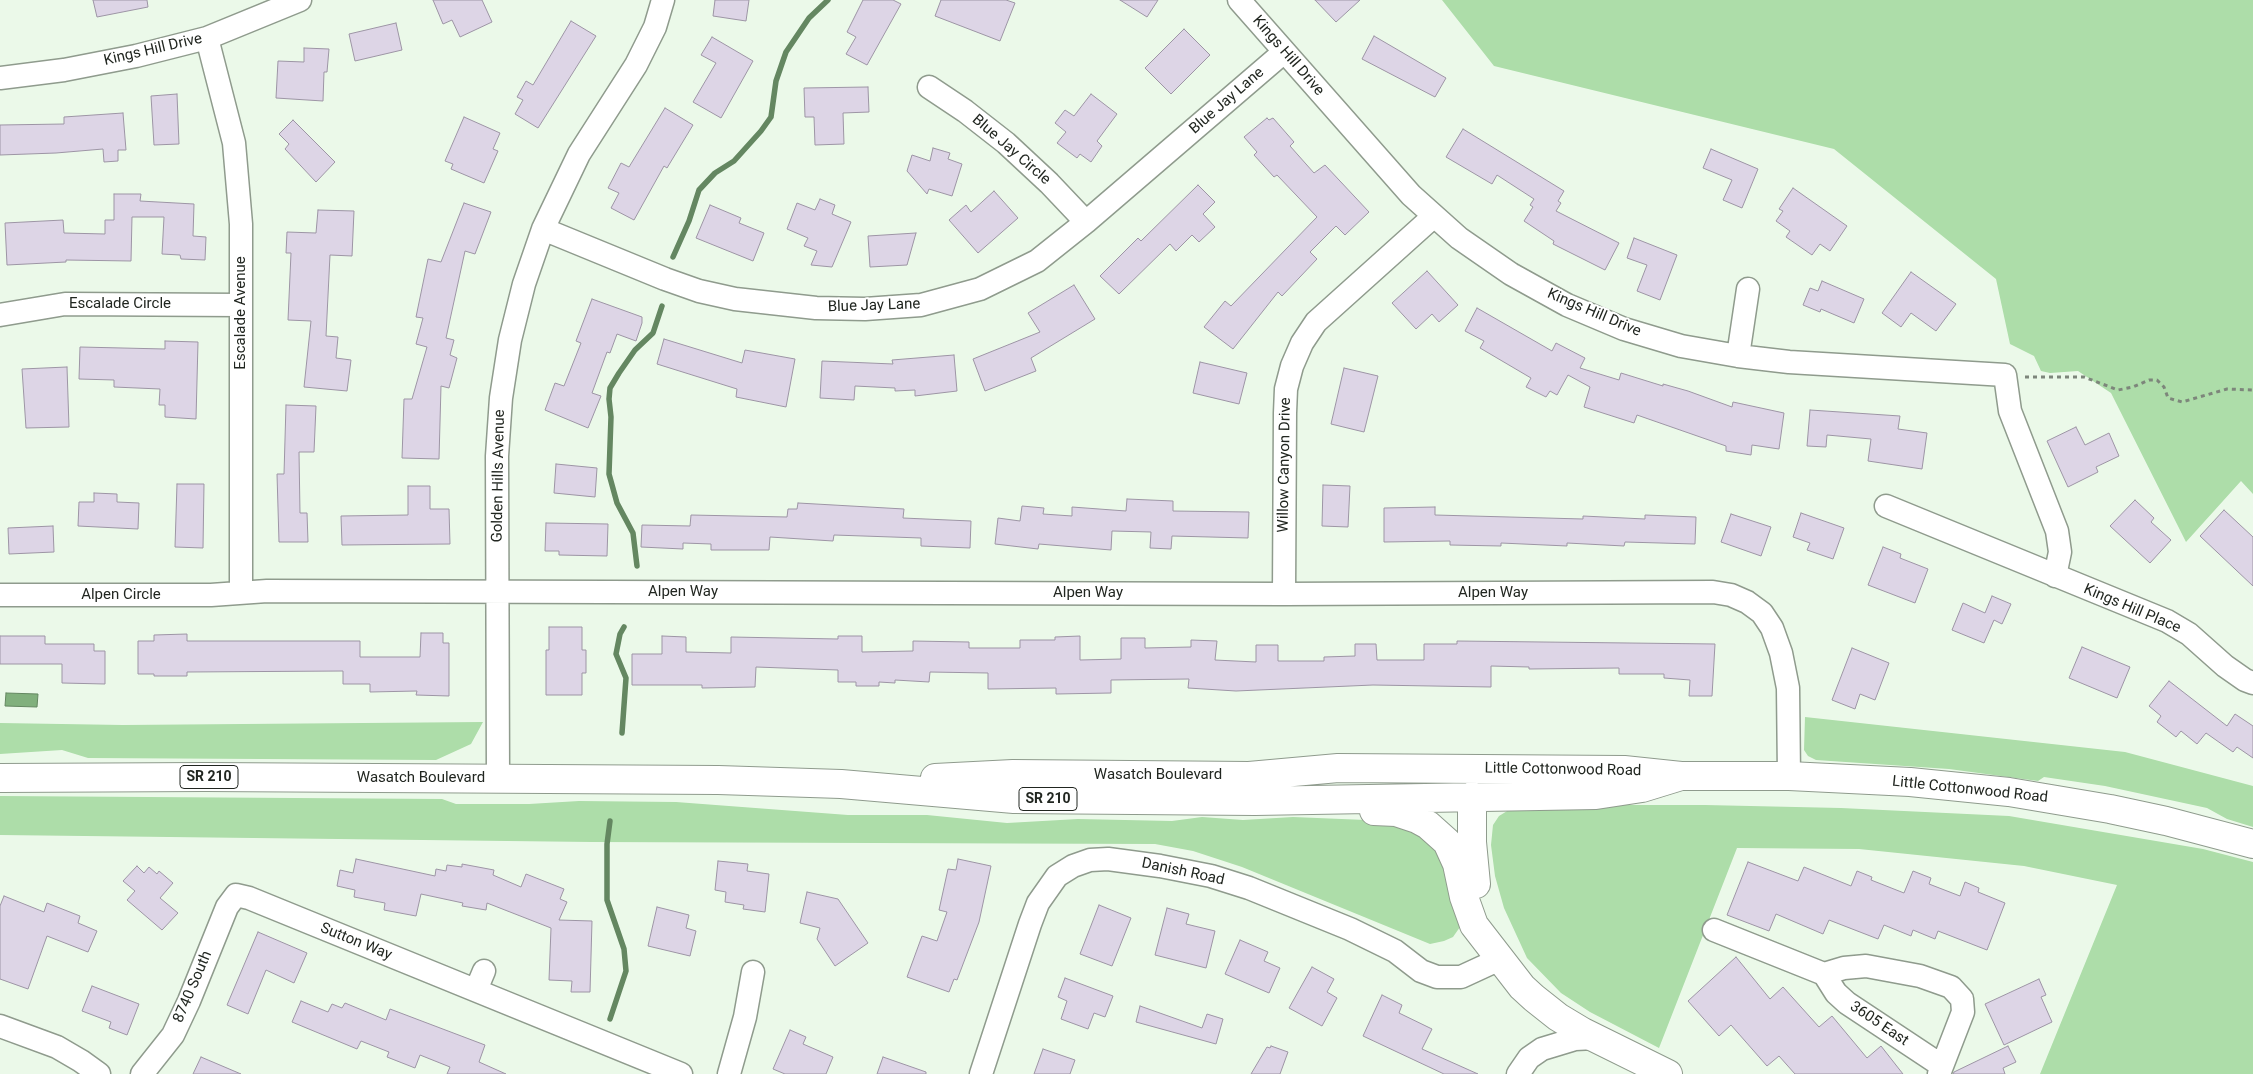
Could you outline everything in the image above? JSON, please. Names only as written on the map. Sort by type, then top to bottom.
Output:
[{"type":"main road","name":"Wasatch Boulevard","points":[[1252,788],[1338,768],[1474,769]]},
{"type":"main road","name":"Little Cottonwood Road","points":[[1474,769],[1624,770],[1682,776],[1789,776],[1910,782],[2028,794],[2157,818],[2253,844]]},
{"type":"main road","name":"Wasatch Boulevard","points":[[0,778],[498,778],[718,780],[841,784],[1012,774],[1252,788],[1324,808],[1396,812],[1428,825],[1447,842],[1453,852],[1464,897],[1474,925],[1522,987],[1546,1008],[1596,1038],[1668,1074]]},
{"type":"main road","name":"Little Cottonwood Road","points":[[1472,796],[1596,795],[1642,788],[1682,776]]},
{"type":"main road","points":[[1252,788],[1338,782],[1434,782],[1451,785],[1472,796]]},
{"type":"main road","name":"Wasatch Boulevard","points":[[1472,796],[1472,842],[1475,882],[1481,907],[1500,959]]},
{"type":"street","name":"Kings Hill Drive","points":[[0,78],[82,67],[207,38],[300,0]]},
{"type":"street","name":"Golden Hills Avenue","points":[[498,778],[497,456],[501,398],[510,340],[522,293],[543,229],[579,154],[636,65],[655,27],[663,0]]},
{"type":"street","name":"Kings Hill Drive","points":[[1239,0],[1411,195],[1459,238],[1511,274],[1566,305],[1634,332],[1682,346],[1738,356],[1789,362],[2005,376]]},
{"type":"street","name":"Escalade Avenue","points":[[207,38],[234,143],[241,224],[242,592]]},
{"type":"street","name":"Blue Jay Lane","points":[[543,229],[699,291],[774,304],[864,309],[921,306],[980,289],[1037,261],[1086,222],[1284,52]]},
{"type":"street","name":"Blue Jay Circle","points":[[929,86],[965,111],[1006,144],[1049,183],[1086,222]]},
{"type":"street","name":"Willow Canyon Drive","points":[[1284,594],[1285,413],[1286,389],[1292,366],[1302,343],[1316,322],[1434,216]]},
{"type":"street","points":[[1738,356],[1748,290]]},
{"type":"street","name":"Escalade Circle","points":[[0,315],[65,304],[241,305]]},
{"type":"street","points":[[2005,376],[2010,412],[2058,531],[2060,552],[2055,576]]},
{"type":"street","name":"Kings Hill Place","points":[[1886,506],[2167,622],[2189,634],[2225,666],[2245,680],[2253,683]]},
{"type":"street","name":"Alpen Way","points":[[242,592],[1284,594],[1713,592],[1731,595],[1747,602],[1762,613],[1772,628],[1781,652],[1788,688],[1789,776]]},
{"type":"street","name":"Alpen Circle","points":[[0,595],[212,594],[242,592]]},
{"type":"street","name":"Danish Road","points":[[981,1074],[1038,903],[1057,876],[1073,866],[1090,860],[1108,859],[1160,866],[1211,876],[1249,888],[1350,929],[1394,951],[1421,971],[1437,977],[1461,977],[1500,959]]},
{"type":"street","name":"Sutton Way","points":[[236,896],[249,898],[480,981],[681,1074]]},
{"type":"street","name":"8740 South","points":[[142,1074],[173,1035],[189,1001],[227,907],[236,896]]},
{"type":"street","points":[[1714,930],[1824,974],[1844,968],[1866,966],[1937,980],[1951,987],[1960,994],[1964,1005],[1940,1070]]},
{"type":"street","points":[[729,1074],[745,1017],[753,972]]},
{"type":"street","name":"3605 East","points":[[1824,974],[1841,998],[1940,1070]]},
{"type":"street","points":[[0,1026],[57,1047],[81,1060],[99,1074]]},
{"type":"street","points":[[1519,1072],[1529,1058],[1542,1049],[1575,1039],[1596,1038]]},
{"type":"path","points":[[2005,376],[2084,377],[2118,390],[2133,387],[2149,380],[2157,380],[2164,387],[2168,398],[2182,402],[2227,389],[2253,390]]},
{"type":"shaded area","points":[[1442,0],[2253,0],[2253,494],[2241,481],[2186,542],[2111,393],[2078,371],[2050,373],[2041,371],[2034,356],[2010,344],[1996,279],[1834,149],[1494,66]]},
{"type":"shaded area","points":[[6,693],[38,694],[37,707],[5,706]]},
{"type":"shaded area","points":[[1805,717],[2125,752],[2253,786],[2253,827],[2227,819],[2207,808],[2105,786],[2044,777],[2038,781],[1949,769],[1816,760],[1808,756],[1804,750]]},
{"type":"shaded area","points":[[483,722],[471,744],[436,760],[88,758],[62,750],[0,754],[0,723],[123,725]]},
{"type":"shaded area","points":[[0,796],[442,799],[456,804],[529,804],[579,801],[676,802],[848,815],[927,815],[1007,823],[1078,819],[1172,821],[1202,817],[1243,820],[1293,817],[1390,821],[1422,831],[1440,856],[1460,927],[1453,937],[1430,944],[1242,867],[1193,851],[1155,844],[592,842],[0,835]]},
{"type":"shaded area","points":[[1517,805],[1705,805],[1841,808],[2009,816],[2203,849],[2253,862],[2253,1074],[2040,1074],[2117,885],[2024,866],[1859,849],[1737,848],[1659,1048],[1590,1012],[1561,993],[1527,958],[1504,908],[1495,876],[1491,845],[1493,825],[1499,816]]},
{"type":"building","points":[[93,0],[147,0],[148,7],[97,17]]},
{"type":"building","points":[[433,0],[482,0],[492,22],[460,37],[452,20],[443,24]]},
{"type":"building","points":[[715,0],[749,0],[746,21],[713,16]]},
{"type":"building","points":[[863,0],[893,0],[901,4],[867,65],[846,54],[856,37],[847,32]]},
{"type":"building","points":[[941,0],[1006,0],[1015,3],[1000,41],[935,16]]},
{"type":"building","points":[[1120,0],[1158,0],[1147,17]]},
{"type":"building","points":[[1315,0],[1360,0],[1336,22]]},
{"type":"building","points":[[571,21],[596,36],[538,128],[515,114],[523,100],[517,97],[526,81],[533,85]]},
{"type":"building","points":[[396,23],[402,50],[355,61],[349,34]]},
{"type":"building","points":[[1184,29],[1210,55],[1171,94],[1145,68]]},
{"type":"building","points":[[1374,36],[1446,78],[1435,97],[1362,59]]},
{"type":"building","points":[[712,37],[753,61],[721,118],[693,102],[716,63],[701,55]]},
{"type":"building","points":[[304,48],[329,49],[327,72],[324,72],[323,101],[276,98],[278,61],[304,62]]},
{"type":"building","points":[[868,87],[869,112],[843,113],[844,144],[815,145],[814,117],[805,117],[804,88]]},
{"type":"building","points":[[177,94],[179,144],[154,145],[151,96]]},
{"type":"building","points":[[1091,94],[1117,114],[1097,141],[1102,146],[1091,162],[1080,154],[1077,158],[1057,143],[1066,132],[1055,123],[1065,110],[1074,116]]},
{"type":"building","points":[[665,108],[693,125],[667,168],[664,166],[634,220],[611,208],[619,193],[608,188],[621,163],[629,167]]},
{"type":"building","points":[[123,113],[126,150],[118,150],[118,161],[104,162],[103,149],[0,155],[0,125],[64,124],[64,117]]},
{"type":"building","points":[[464,117],[500,133],[493,149],[498,151],[484,183],[451,169],[453,164],[445,161]]},
{"type":"building","points":[[1267,118],[1269,120],[1273,118],[1294,142],[1290,146],[1314,173],[1325,165],[1369,212],[1345,235],[1336,226],[1310,252],[1317,259],[1282,296],[1278,292],[1233,349],[1204,327],[1225,301],[1231,306],[1317,217],[1277,175],[1274,177],[1254,155],[1257,152],[1244,137]]},
{"type":"building","points":[[293,120],[335,162],[316,182],[285,149],[289,144],[279,134]]},
{"type":"building","points":[[1463,129],[1564,191],[1558,201],[1561,203],[1556,211],[1619,243],[1605,270],[1553,244],[1554,241],[1524,221],[1533,207],[1530,205],[1534,199],[1497,175],[1492,184],[1446,157]]},
{"type":"building","points":[[933,148],[950,153],[948,159],[962,164],[952,196],[929,189],[927,194],[907,171],[912,155],[930,161]]},
{"type":"building","points":[[1711,149],[1758,169],[1742,208],[1723,200],[1732,180],[1703,168]]},
{"type":"building","points":[[1198,185],[1215,202],[1203,214],[1215,227],[1199,242],[1192,235],[1176,251],[1170,244],[1119,294],[1100,276],[1138,238],[1141,241]]},
{"type":"building","points":[[1793,188],[1847,226],[1830,251],[1820,244],[1812,255],[1786,237],[1790,231],[1776,221],[1783,211],[1779,209]]},
{"type":"building","points":[[994,191],[1018,218],[978,253],[949,220],[966,205],[971,212]]},
{"type":"building","points":[[114,194],[141,194],[140,201],[194,204],[193,236],[206,237],[205,260],[181,259],[180,255],[162,254],[164,217],[132,217],[131,261],[66,260],[66,262],[7,265],[5,223],[63,220],[64,233],[105,234],[105,220],[114,220]]},
{"type":"building","points":[[820,199],[835,205],[832,214],[851,222],[832,267],[811,265],[817,251],[804,246],[808,238],[787,229],[797,203],[815,210]]},
{"type":"building","points":[[464,203],[491,212],[475,254],[465,251],[446,338],[454,340],[450,355],[457,358],[449,388],[441,386],[439,459],[402,458],[404,399],[412,399],[427,347],[416,344],[423,318],[416,317],[428,259],[441,262]]},
{"type":"building","points":[[710,205],[741,218],[739,223],[764,233],[753,261],[696,238]]},
{"type":"building","points":[[318,210],[354,211],[352,256],[330,255],[326,336],[338,337],[336,358],[351,360],[347,391],[304,387],[311,321],[288,320],[291,253],[286,253],[287,232],[316,233]]},
{"type":"building","points":[[916,233],[907,265],[870,267],[868,236]]},
{"type":"building","points":[[1634,238],[1677,255],[1660,300],[1637,291],[1647,265],[1627,258]]},
{"type":"building","points":[[1427,271],[1458,305],[1439,322],[1432,314],[1416,329],[1392,303]]},
{"type":"building","points":[[1911,272],[1956,304],[1936,331],[1911,313],[1901,327],[1882,313]]},
{"type":"building","points":[[1822,281],[1864,299],[1854,323],[1821,309],[1820,312],[1803,305],[1810,288],[1818,291]]},
{"type":"building","points":[[1074,285],[1095,319],[1031,358],[1036,371],[985,391],[973,359],[1040,332],[1028,313]]},
{"type":"building","points":[[592,299],[642,317],[642,323],[636,341],[617,334],[610,353],[607,352],[592,393],[601,396],[588,428],[545,410],[555,383],[564,386],[581,343],[576,341]]},
{"type":"building","points":[[1477,308],[1552,351],[1556,343],[1585,358],[1580,368],[1619,380],[1621,373],[1663,386],[1663,384],[1688,391],[1732,407],[1733,402],[1784,413],[1779,449],[1752,445],[1751,455],[1726,451],[1726,446],[1637,415],[1634,423],[1584,407],[1590,387],[1568,375],[1557,395],[1550,391],[1546,397],[1526,387],[1531,378],[1480,348],[1484,341],[1465,331]]},
{"type":"building","points":[[664,339],[742,363],[745,350],[795,359],[786,407],[736,397],[737,389],[657,364]]},
{"type":"building","points":[[165,341],[198,342],[196,419],[165,417],[165,405],[159,405],[160,389],[114,387],[114,380],[79,379],[80,347],[165,349]]},
{"type":"building","points":[[954,355],[957,391],[915,396],[915,390],[895,391],[895,388],[855,386],[854,400],[820,398],[822,361],[893,364],[892,360]]},
{"type":"building","points":[[1200,362],[1247,373],[1239,404],[1193,393]]},
{"type":"building","points":[[67,367],[69,427],[26,428],[22,369]]},
{"type":"building","points":[[1344,368],[1378,376],[1364,432],[1331,424]]},
{"type":"building","points":[[286,405],[316,406],[314,452],[299,452],[300,513],[307,513],[308,542],[279,542],[277,474],[284,474]]},
{"type":"building","points":[[1810,410],[1900,416],[1898,429],[1927,433],[1922,469],[1868,461],[1871,439],[1827,435],[1826,447],[1807,446]]},
{"type":"building","points":[[2076,427],[2085,445],[2109,433],[2119,456],[2096,467],[2098,472],[2068,487],[2047,441]]},
{"type":"building","points":[[556,464],[597,468],[595,497],[554,493]]},
{"type":"building","points":[[177,484],[204,484],[203,548],[175,547]]},
{"type":"building","points":[[1323,485],[1350,486],[1348,527],[1322,526]]},
{"type":"building","points":[[408,486],[430,486],[430,509],[449,509],[450,544],[342,545],[341,516],[408,515]]},
{"type":"building","points":[[94,493],[117,494],[117,502],[139,503],[138,529],[78,526],[79,502],[94,502]]},
{"type":"building","points":[[1127,499],[1173,501],[1173,511],[1249,512],[1248,538],[1172,536],[1171,549],[1150,548],[1151,532],[1112,531],[1111,550],[1039,544],[1038,549],[995,544],[998,518],[1020,521],[1022,506],[1044,508],[1043,514],[1072,516],[1072,507],[1126,511]]},
{"type":"building","points":[[2135,500],[2154,518],[2151,522],[2171,540],[2150,563],[2110,526]]},
{"type":"building","points":[[798,503],[904,509],[903,518],[971,521],[970,548],[921,546],[921,538],[834,535],[833,541],[770,537],[769,550],[711,550],[711,544],[683,543],[683,549],[641,547],[642,525],[690,526],[691,515],[787,517],[788,509],[797,509]]},
{"type":"building","points":[[1435,507],[1435,515],[1583,519],[1583,516],[1645,519],[1645,515],[1696,517],[1695,544],[1625,542],[1624,546],[1567,543],[1567,546],[1501,543],[1501,546],[1450,545],[1450,541],[1384,542],[1384,508]]},
{"type":"building","points":[[2224,510],[2253,537],[2253,586],[2200,536]]},
{"type":"building","points":[[1801,513],[1844,528],[1833,559],[1807,550],[1810,543],[1793,537]]},
{"type":"building","points":[[1731,514],[1771,527],[1761,556],[1721,542]]},
{"type":"building","points":[[546,523],[608,524],[607,556],[559,555],[559,551],[545,551]]},
{"type":"building","points":[[53,526],[54,552],[9,554],[8,528]]},
{"type":"building","points":[[1883,547],[1901,554],[1900,558],[1928,569],[1915,603],[1868,585]]},
{"type":"building","points":[[1992,596],[2011,604],[2002,624],[1994,620],[1984,643],[1952,630],[1963,603],[1985,613]]},
{"type":"building","points":[[549,627],[582,627],[582,650],[586,650],[586,673],[582,673],[582,695],[546,695],[546,650],[549,650]]},
{"type":"building","points":[[421,633],[443,633],[443,643],[449,643],[449,696],[416,695],[417,691],[370,692],[370,684],[343,684],[343,671],[187,672],[187,676],[138,674],[138,641],[154,641],[154,635],[187,634],[187,641],[360,641],[360,657],[420,657]]},
{"type":"building","points":[[0,636],[45,636],[45,644],[94,644],[94,651],[105,651],[105,684],[62,683],[62,664],[0,664]]},
{"type":"building","points":[[662,636],[686,637],[686,652],[731,653],[731,637],[838,639],[838,636],[862,636],[862,652],[913,651],[913,641],[969,642],[969,648],[1020,648],[1020,640],[1055,640],[1055,637],[1080,636],[1080,660],[1121,659],[1121,638],[1145,638],[1145,648],[1191,647],[1191,640],[1217,641],[1215,660],[1256,662],[1256,645],[1278,645],[1278,661],[1324,661],[1324,657],[1355,656],[1355,644],[1376,644],[1377,660],[1424,660],[1424,644],[1457,644],[1457,641],[1715,644],[1712,696],[1689,696],[1690,680],[1664,678],[1664,674],[1619,674],[1619,668],[1529,669],[1529,667],[1491,666],[1491,687],[1373,685],[1236,691],[1188,688],[1189,679],[1111,680],[1111,693],[1056,694],[1056,688],[988,689],[988,673],[930,672],[929,682],[895,680],[895,683],[879,682],[879,686],[856,686],[856,682],[838,682],[838,670],[756,667],[755,687],[702,688],[702,685],[632,685],[632,654],[662,654]]},
{"type":"building","points":[[2082,647],[2130,667],[2117,698],[2069,678]]},
{"type":"building","points":[[1852,648],[1889,663],[1875,700],[1860,694],[1855,709],[1832,700]]},
{"type":"building","points":[[2169,681],[2227,726],[2235,714],[2253,726],[2253,758],[2237,747],[2233,752],[2206,733],[2197,744],[2181,731],[2176,737],[2157,722],[2161,716],[2149,706]]},
{"type":"building","points":[[356,859],[435,876],[436,869],[446,871],[447,865],[462,867],[462,864],[494,870],[493,875],[521,887],[526,874],[564,889],[560,899],[567,902],[559,920],[592,921],[590,992],[571,992],[572,981],[549,980],[551,928],[487,903],[486,910],[462,906],[463,903],[421,894],[416,916],[384,910],[385,903],[354,897],[355,890],[337,886],[340,870],[353,873]]},
{"type":"building","points":[[958,859],[991,866],[979,922],[957,980],[954,979],[949,992],[907,977],[922,936],[937,941],[947,912],[939,910],[948,869],[956,870]]},
{"type":"building","points":[[718,861],[748,864],[747,871],[769,874],[765,912],[743,909],[744,905],[725,902],[726,892],[715,890]]},
{"type":"building","points":[[1748,862],[1798,881],[1804,867],[1851,886],[1857,871],[1872,877],[1871,880],[1904,893],[1913,871],[1931,878],[1929,884],[1960,896],[1965,882],[1979,888],[1978,892],[2005,903],[1987,950],[1938,931],[1935,939],[1913,930],[1911,936],[1884,925],[1878,939],[1829,920],[1823,934],[1776,914],[1769,931],[1727,915]]},
{"type":"building","points":[[137,866],[144,873],[149,867],[157,874],[159,871],[173,883],[160,898],[178,913],[162,930],[127,900],[135,891],[123,881]]},
{"type":"building","points":[[807,892],[838,899],[868,943],[835,966],[817,939],[820,928],[800,923]]},
{"type":"building","points":[[4,896],[44,912],[47,903],[80,916],[78,923],[97,931],[88,952],[47,936],[28,989],[0,979],[0,906]]},
{"type":"building","points":[[1099,905],[1131,918],[1112,966],[1080,954]]},
{"type":"building","points":[[657,907],[689,915],[686,928],[696,931],[690,956],[648,946]]},
{"type":"building","points":[[1167,908],[1189,914],[1186,924],[1215,931],[1206,968],[1155,955]]},
{"type":"building","points":[[258,932],[307,953],[294,983],[266,970],[248,1014],[227,1005]]},
{"type":"building","points":[[1240,940],[1268,952],[1264,961],[1280,968],[1269,993],[1225,974]]},
{"type":"building","points":[[1736,957],[1770,999],[1783,987],[1819,1027],[1832,1016],[1867,1058],[1881,1046],[1903,1074],[1795,1074],[1779,1056],[1767,1066],[1731,1025],[1719,1036],[1688,1001]]},
{"type":"building","points":[[1312,967],[1334,979],[1327,992],[1337,998],[1322,1026],[1289,1008]]},
{"type":"building","points":[[1065,978],[1113,996],[1105,1017],[1094,1013],[1088,1029],[1061,1019],[1067,1001],[1058,997]]},
{"type":"building","points":[[2039,979],[2046,995],[2041,997],[2052,1022],[2004,1045],[1985,1004]]},
{"type":"building","points":[[92,986],[139,1004],[127,1035],[109,1028],[111,1022],[82,1011]]},
{"type":"building","points":[[1382,995],[1402,1005],[1399,1013],[1432,1029],[1422,1049],[1478,1074],[1444,1074],[1363,1036]]},
{"type":"building","points":[[301,1001],[328,1012],[332,1004],[342,1008],[345,1003],[386,1020],[390,1009],[485,1045],[479,1062],[506,1074],[447,1074],[450,1067],[420,1055],[415,1068],[387,1057],[389,1052],[361,1041],[357,1049],[292,1022]]},
{"type":"building","points":[[1140,1006],[1202,1028],[1207,1014],[1223,1019],[1216,1044],[1136,1022]]},
{"type":"building","points":[[790,1030],[806,1037],[803,1044],[833,1057],[826,1074],[785,1074],[773,1069]]},
{"type":"building","points":[[1271,1046],[1288,1052],[1280,1074],[1251,1074],[1267,1047],[1270,1048]]},
{"type":"building","points":[[2008,1046],[2016,1062],[2003,1068],[2005,1074],[1953,1074],[1954,1072]]},
{"type":"building","points":[[1043,1049],[1075,1060],[1070,1074],[1034,1074]]},
{"type":"building","points":[[201,1057],[241,1074],[193,1074]]},
{"type":"building","points":[[883,1057],[926,1072],[926,1074],[877,1074]]},
{"type":"waterway","points":[[673,257],[689,221],[699,190],[715,173],[734,161],[771,117],[776,81],[786,52],[809,18],[828,0]]},
{"type":"waterway","points":[[637,566],[633,533],[617,503],[609,474],[610,388],[635,350],[653,333],[662,306]]},
{"type":"waterway","points":[[622,733],[626,678],[616,654],[620,634],[624,627]]},
{"type":"waterway","points":[[610,821],[607,844],[607,900],[624,949],[626,971],[610,1019]]}]
